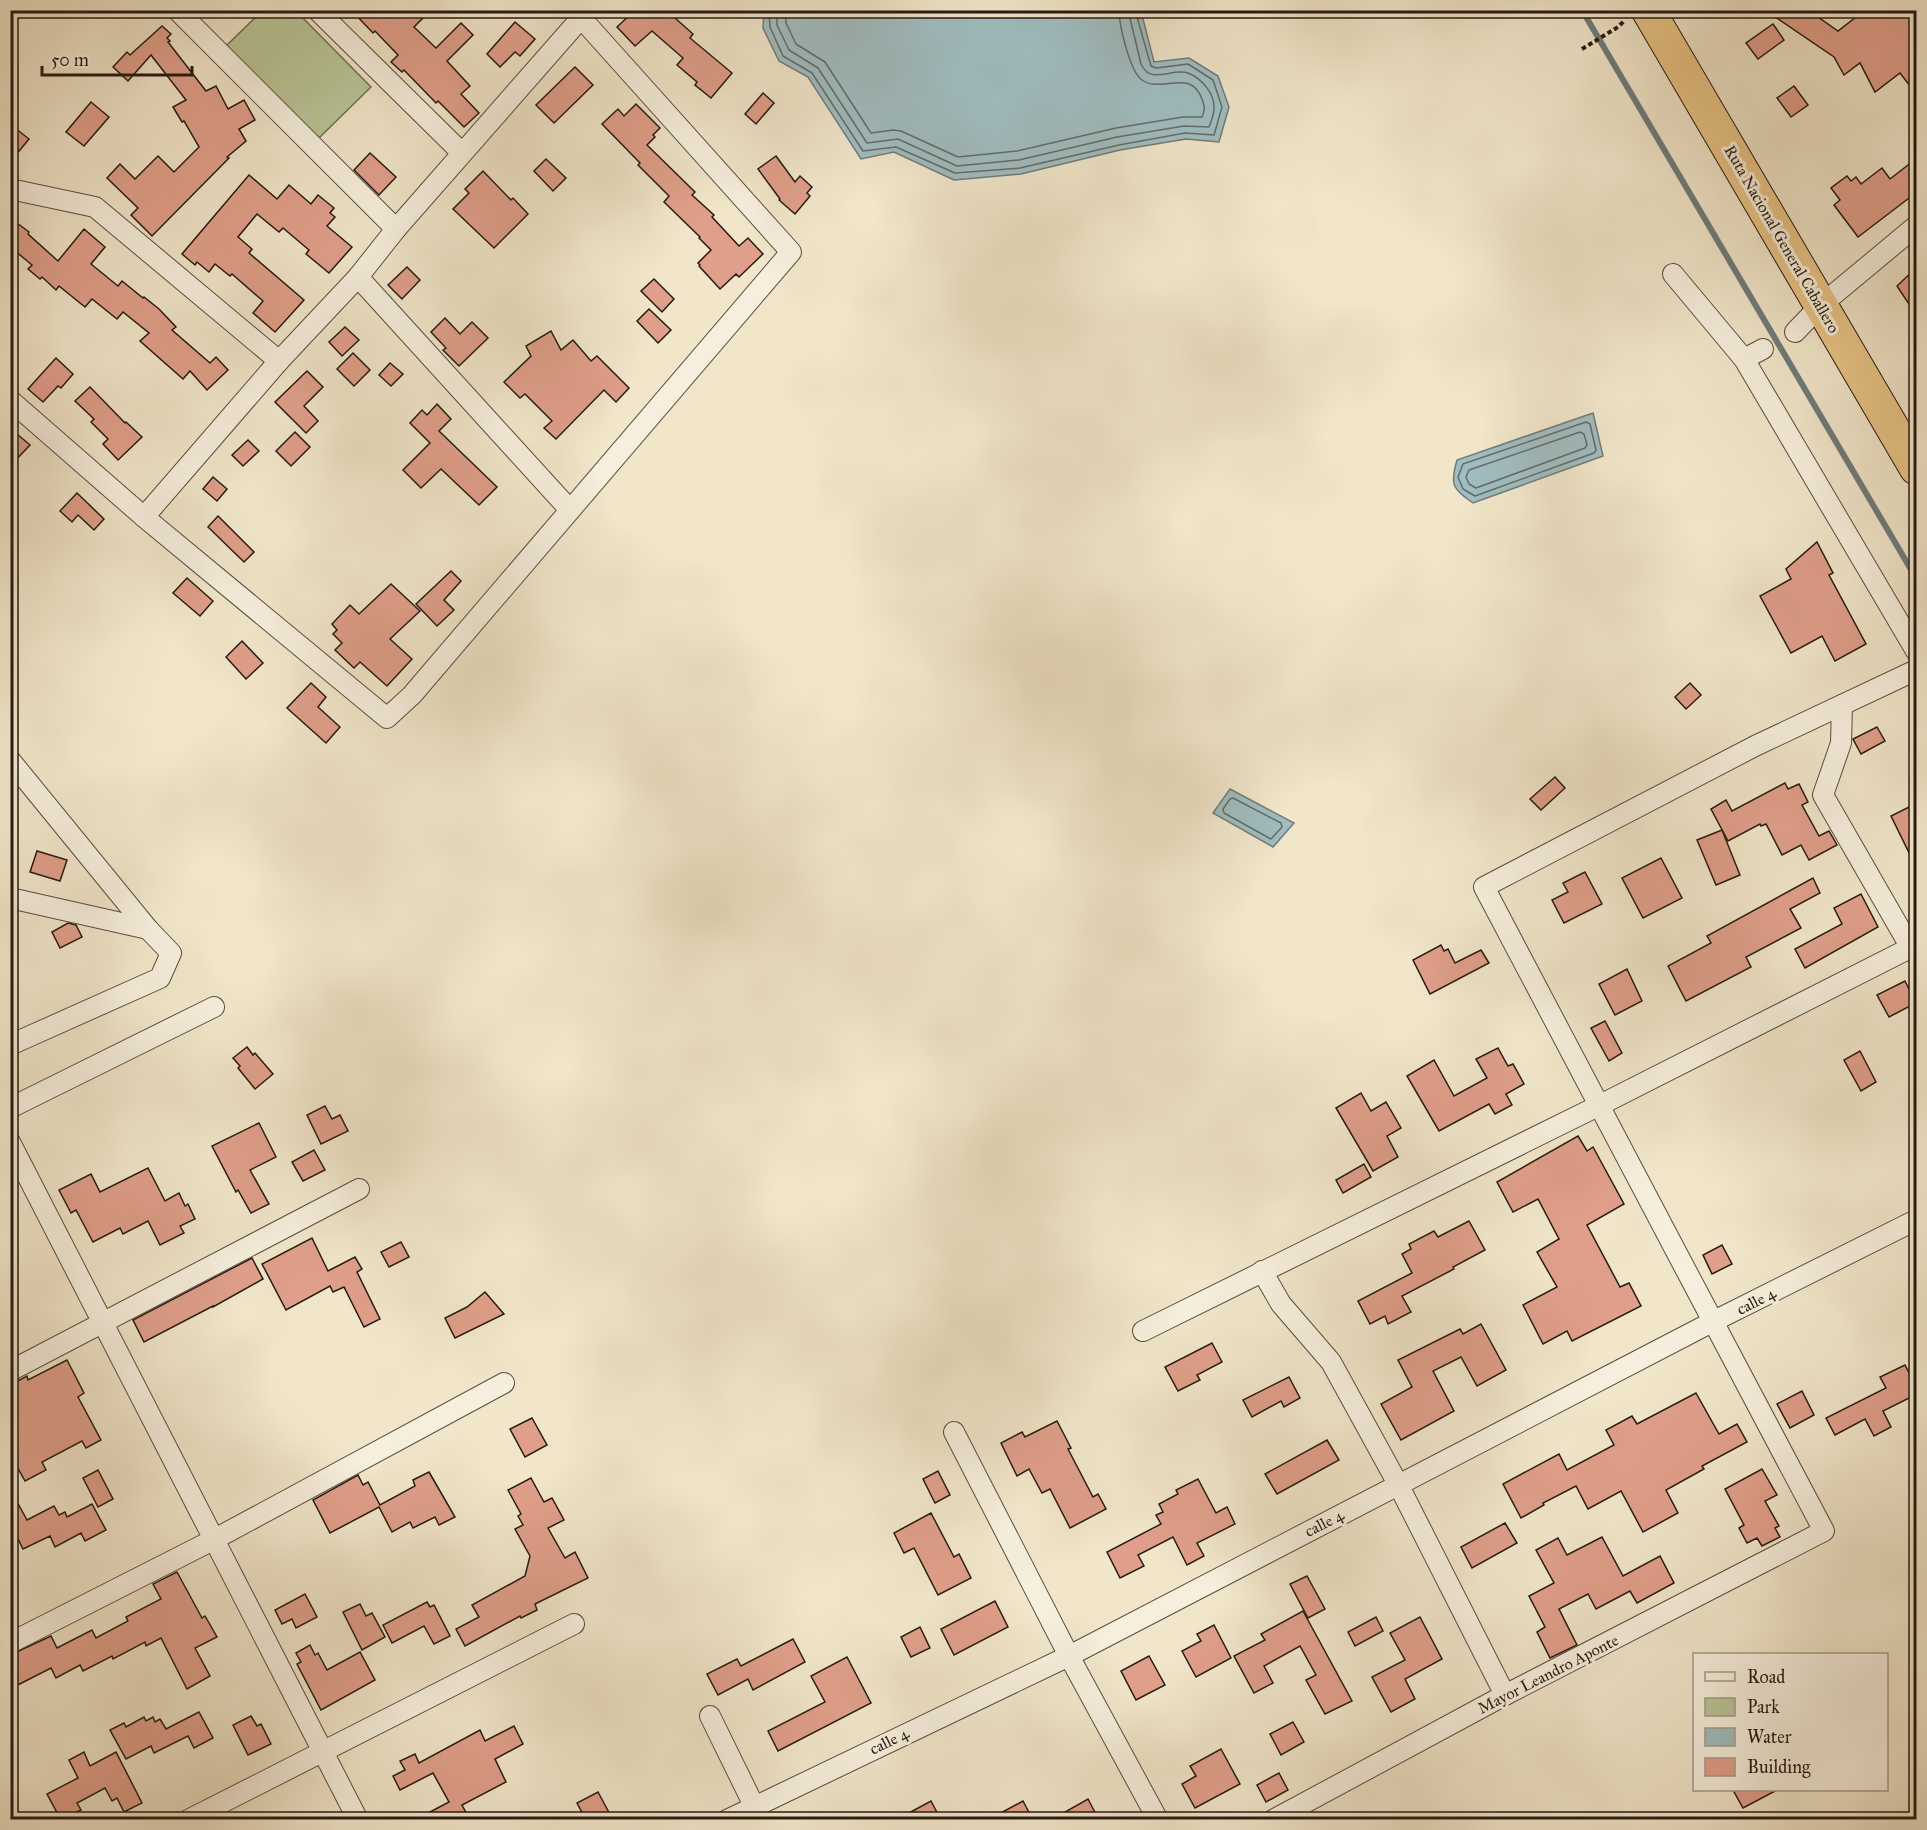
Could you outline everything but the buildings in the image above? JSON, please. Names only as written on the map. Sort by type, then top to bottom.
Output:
[{"type":"highway","name":"Ruta Nacional General Caballero","points":[[1648,10],[1917,468]]},
{"type":"street","points":[[177,10],[396,229]]},
{"type":"street","points":[[317,10],[462,153]]},
{"type":"street","points":[[10,400],[144,517],[387,718],[412,695],[791,252],[577,14],[358,277],[279,361],[144,517]]},
{"type":"street","points":[[10,189],[96,207],[279,361]]},
{"type":"street","points":[[1795,332],[1821,305],[1917,226]]},
{"type":"street","points":[[1673,274],[1744,359],[1917,651]]},
{"type":"street","points":[[358,277],[570,510]]},
{"type":"street","points":[[1744,359],[1763,349]]},
{"type":"street","points":[[1714,1321],[1598,1106],[1485,887],[1755,746],[1917,670]]},
{"type":"street","points":[[1143,1331],[1914,947],[1823,795],[1841,743],[1842,705]]},
{"type":"street","points":[[10,760],[148,929],[171,953],[160,978],[10,1045]]},
{"type":"street","points":[[10,898],[148,929]]},
{"type":"street","points":[[10,1108],[214,1007]]},
{"type":"street","points":[[10,1142],[358,1820]]},
{"type":"street","points":[[10,1371],[359,1189]]},
{"type":"street","name":"calle 4","points":[[727,1820],[757,1813],[1069,1656],[1714,1321],[1917,1220]]},
{"type":"street","points":[[1262,1271],[1281,1304],[1331,1362],[1398,1484],[1505,1695]]},
{"type":"street","name":"Mayor Leandro Aponte","points":[[1273,1820],[1505,1695],[1824,1531],[1714,1321]]},
{"type":"street","points":[[10,1643],[213,1540],[504,1383]]},
{"type":"street","points":[[954,1432],[1069,1656],[1158,1820]]},
{"type":"street","points":[[188,1820],[574,1624]]},
{"type":"street","points":[[710,1716],[757,1813]]},
{"type":"path","points":[[1582,49],[1618,27]]},
{"type":"green space","points":[[262,11],[296,11],[371,87],[319,138],[226,46]]},
{"type":"water","points":[[764,10],[1141,11],[1154,62],[1189,58],[1218,76],[1229,107],[1219,142],[1186,139],[1120,150],[1021,174],[954,180],[894,152],[861,159],[808,77],[779,61],[763,28]]},
{"type":"water","points":[[1593,413],[1603,456],[1473,503],[1454,485],[1457,460]]},
{"type":"water","points":[[1230,789],[1294,823],[1273,847],[1213,813]]},
{"type":"waterway","points":[[1582,10],[1916,578]]},
{"type":"waterway","points":[[1906,1820],[1916,1810]]}]
